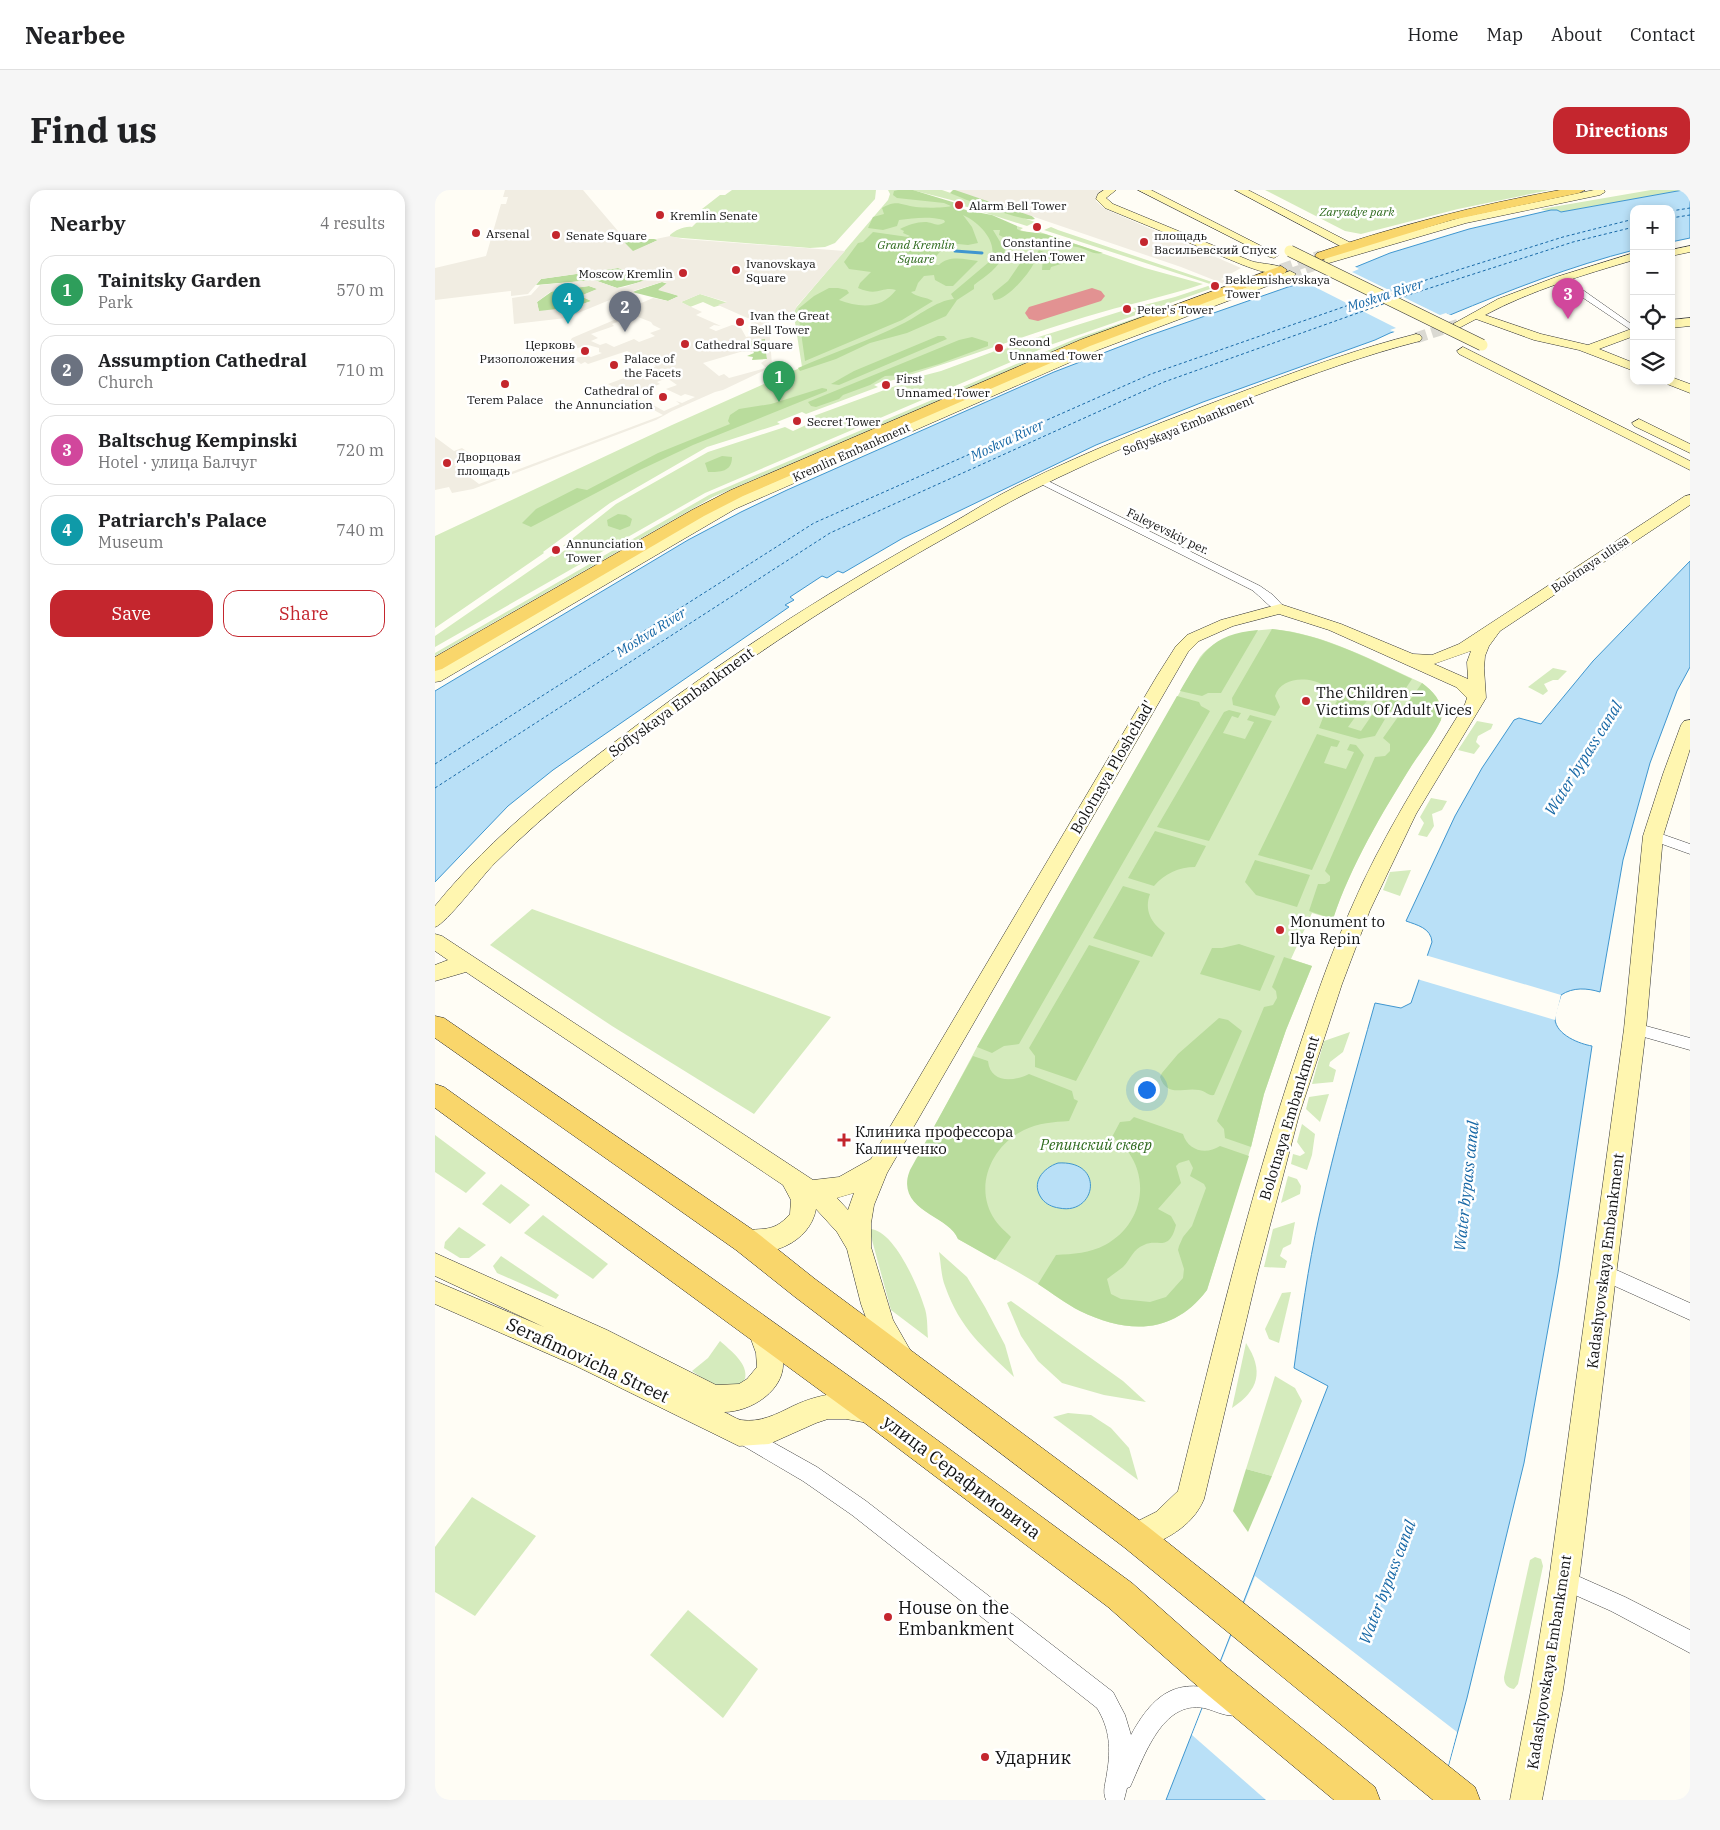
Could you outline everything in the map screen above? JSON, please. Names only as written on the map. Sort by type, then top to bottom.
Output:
[{"type":"main road","points":[[1111,190],[1101,196],[1101,200],[1109,206],[1247,263],[1262,268],[1283,271]]},
{"type":"main road","points":[[1240,190],[1353,248],[1475,216],[1606,191]]},
{"type":"main road","points":[[1246,190],[1353,248]]},
{"type":"main road","points":[[1325,258],[1457,215],[1579,190]]},
{"type":"main road","points":[[1144,191],[1360,299]]},
{"type":"main road","points":[[1254,233],[1486,347]]},
{"type":"main road","points":[[1675,247],[1690,245]]},
{"type":"main road","points":[[1675,252],[1690,249]]},
{"type":"main road","points":[[1630,257],[1494,304],[1465,327],[1495,328],[1529,334],[1588,349],[1630,365]]},
{"type":"main road","points":[[1479,317],[1497,308],[1630,262]]},
{"type":"main road","name":"Kremlin Embankment","points":[[435,665],[720,501],[1085,343],[1283,271]]},
{"type":"main road","name":"Kremlin Embankment","points":[[435,677],[730,506],[1094,347],[1283,271]]},
{"type":"main road","points":[[1479,317],[1529,334]]},
{"type":"main road","points":[[1675,324],[1690,322]]},
{"type":"main road","name":"Sofiyskaya Embankment","points":[[435,920],[463,885],[508,839],[589,770],[665,712],[811,610],[876,570],[959,525],[1044,483],[1229,407],[1423,338],[1412,325]]},
{"type":"main road","points":[[1588,349],[1630,333]]},
{"type":"main road","points":[[1459,349],[1690,466]]},
{"type":"main road","points":[[1675,383],[1690,389]]},
{"type":"main road","points":[[1627,418],[1690,449]]},
{"type":"main road","name":"Bolotnaya ulitsa","points":[[1408,658],[1426,661],[1465,647],[1690,499]]},
{"type":"main road","points":[[1280,609],[1328,625],[1408,658],[1462,683],[1477,698]]},
{"type":"main road","name":"Bolotnaya Ploshchad'","points":[[859,1247],[859,1210],[867,1187],[1182,649],[1193,638],[1227,623],[1280,609]]},
{"type":"main road","name":"Bolotnaya ulitsa","points":[[1477,698],[1475,666],[1477,655],[1492,631]]},
{"type":"main road","name":"Bolotnaya Embankment","points":[[1136,1537],[1155,1531],[1172,1520],[1189,1499],[1244,1275],[1288,1115],[1331,984],[1360,910],[1403,821],[1477,698]]},
{"type":"main road","name":"Kadashyovskaya Embankment","points":[[1526,1800],[1547,1690],[1564,1580],[1635,1029],[1653,836],[1672,774],[1690,725]]},
{"type":"main road","points":[[435,941],[799,1183],[836,1212],[859,1247],[874,1304],[882,1326],[904,1362]]},
{"type":"main road","points":[[435,974],[449,968],[469,964]]},
{"type":"main road","points":[[435,1025],[746,1241],[805,1288],[1136,1537],[1453,1792]]},
{"type":"main road","name":"улица Серафимовича","points":[[435,1094],[873,1411],[1120,1595],[1211,1689],[1273,1727],[1362,1800]]},
{"type":"main road","name":"Bolotnaya Ploshchad'","points":[[799,1183],[827,1191],[844,1187],[862,1178],[879,1166]]},
{"type":"main road","points":[[746,1241],[769,1241],[782,1237],[795,1228],[803,1216],[805,1206],[799,1183]]},
{"type":"main road","name":"Serafimovicha Street","points":[[435,1264],[598,1338],[697,1391],[714,1398],[732,1400],[746,1396],[757,1388],[765,1377],[770,1366],[769,1354],[761,1331]]},
{"type":"main road","name":"Serafimovicha Street","points":[[435,1292],[585,1356],[739,1432]]},
{"type":"main road","points":[[739,1432],[762,1432],[769,1430],[815,1409],[832,1405],[848,1404],[873,1411]]},
{"type":"street","points":[[1567,283],[1630,328]]},
{"type":"street","name":"Faleyevskiy per.","points":[[1044,483],[1256,588],[1269,596],[1280,609]]},
{"type":"street","points":[[1653,836],[1690,848]]},
{"type":"street","points":[[1635,1029],[1690,1044]]},
{"type":"street","points":[[1603,1272],[1690,1312]]},
{"type":"street","points":[[739,1432],[810,1474],[859,1508],[1105,1700],[1118,1722],[1122,1738],[1113,1797]]},
{"type":"street","points":[[1564,1580],[1618,1604],[1690,1642]]},
{"type":"street","points":[[1113,1797],[1140,1742],[1167,1704],[1177,1698],[1191,1696],[1211,1689]]},
{"type":"green space","points":[[732,190],[876,190],[875,199],[835,243],[825,247],[810,248],[670,237],[675,231],[692,227],[709,210],[702,209],[720,195],[725,195]]},
{"type":"green space","points":[[888,190],[904,190],[953,204],[951,205],[1023,228],[1020,230],[1033,234],[1040,232],[1145,268],[1203,284],[1085,317],[915,374],[890,381],[887,379],[874,385],[878,387],[806,414],[802,412],[777,422],[780,424],[707,447],[610,503],[544,553],[435,628],[435,536],[672,425],[802,367],[794,316],[795,309],[888,200],[890,194]]},
{"type":"green space","points":[[912,190],[942,190],[1035,222],[1027,226],[964,206],[966,205],[959,202]]},
{"type":"green space","name":"Grand Kremlin Square","points":[[913,190],[959,204],[960,209],[992,215],[1017,226],[1017,229],[1021,231],[1045,234],[1103,253],[1090,252],[1069,246],[1025,243],[1010,237],[1005,238],[999,235],[1000,230],[993,230],[1005,250],[1001,261],[974,285],[974,289],[957,300],[946,316],[907,333],[870,343],[836,359],[800,371],[798,368],[876,336],[940,303],[954,299],[951,294],[989,262],[992,250],[988,237],[979,226],[963,215],[972,227],[978,243],[968,245],[948,243],[929,264],[939,265],[952,259],[978,261],[953,286],[946,286],[935,280],[934,275],[924,276],[918,283],[915,291],[911,292],[933,301],[902,320],[805,361],[799,318],[802,314],[798,309],[814,296],[829,288],[838,288],[847,290],[849,293],[839,300],[847,303],[870,305],[884,301],[896,290],[887,289],[870,292],[858,288],[860,283],[871,272],[849,269],[844,262],[858,243],[863,242],[873,232],[908,237],[910,236],[903,233],[904,231],[900,229],[918,223],[928,222],[937,225],[945,222],[938,219],[916,218],[899,220],[897,226],[883,230],[868,228],[873,217],[884,214],[882,208],[887,205],[899,203],[924,208],[951,206],[944,203],[897,198],[893,195],[894,191]]},
{"type":"green space","points":[[953,190],[959,190],[1031,215],[1035,219],[1008,214],[980,205],[950,193]]},
{"type":"green space","name":"Zaryadye park","points":[[1265,190],[1550,190],[1458,209],[1361,234],[1345,231]]},
{"type":"green space","points":[[1651,190],[1683,190],[1561,212],[1541,209]]},
{"type":"green space","points":[[1051,227],[1215,283],[1210,284],[1044,230]]},
{"type":"green space","points":[[621,239],[654,239],[658,240],[633,252]]},
{"type":"green space","points":[[1039,250],[1049,254],[1046,258],[1049,261],[1053,260],[1053,255],[1059,254],[1068,257],[1061,264],[1051,267],[1050,270],[1042,270],[1043,258],[1037,253]]},
{"type":"green space","points":[[1027,260],[1034,263],[1027,274],[1011,292],[994,300],[992,294],[1008,281],[1021,262]]},
{"type":"green space","points":[[618,268],[630,272],[628,273],[652,279],[617,288],[594,280],[536,285],[541,279]]},
{"type":"green space","points":[[662,282],[668,284],[659,289],[679,296],[668,301],[632,292]]},
{"type":"green space","points":[[589,286],[598,289],[581,296],[592,301],[574,307],[539,312],[537,302],[554,290]]},
{"type":"green space","points":[[1208,286],[1213,288],[1053,344],[705,493],[435,647],[435,636],[551,556],[555,557],[568,548],[563,546],[616,504],[708,452],[785,427],[793,431],[817,420],[811,417],[898,385],[895,383],[941,371],[1008,348],[1006,347],[1122,311],[1127,314],[1136,311],[1133,308]]},
{"type":"green space","points":[[1214,292],[1079,340],[713,497],[435,656],[435,653],[709,495],[1075,339]]},
{"type":"green space","points":[[700,294],[728,303],[714,307],[703,302],[690,307],[681,302]]},
{"type":"green space","points":[[938,336],[944,336],[947,339],[839,385],[831,384],[854,371]]},
{"type":"green space","points":[[972,337],[988,342],[988,346],[902,375],[885,376],[870,385],[843,395],[839,399],[816,407],[811,406],[808,402],[959,340]]},
{"type":"green space","points":[[765,339],[767,359],[752,360],[753,357],[747,356],[754,353],[748,341]]},
{"type":"green space","points":[[822,388],[827,389],[827,391],[693,445],[640,470],[531,527],[522,523],[536,509],[577,488],[587,490],[658,453],[730,424],[728,421],[730,415],[739,409],[771,404]]},
{"type":"green space","points":[[722,456],[732,457],[730,466],[725,470],[708,472],[705,463]]},
{"type":"green space","points":[[618,514],[626,515],[632,519],[630,526],[620,530],[608,526],[607,520]]},
{"type":"green space","name":"Репинский сквер","points":[[1272,629],[1311,636],[1330,642],[1422,683],[1438,699],[1442,714],[1441,720],[1368,840],[1340,899],[1333,919],[1312,913],[1291,959],[1312,966],[1286,1030],[1264,1094],[1251,1147],[1207,1290],[1194,1305],[1180,1316],[1165,1322],[1149,1326],[1115,1324],[1080,1311],[1028,1278],[958,1239],[946,1224],[919,1206],[912,1198],[908,1188],[908,1176],[977,1047],[1200,657],[1224,639],[1242,633]]},
{"type":"green space","points":[[1272,629],[1326,641],[1412,679],[1388,715],[1376,710],[1387,695],[1374,691],[1348,727],[1361,731],[1372,715],[1385,719],[1375,736],[1359,739],[1319,728],[1324,715],[1331,711],[1337,701],[1333,693],[1326,686],[1317,682],[1297,680],[1287,682],[1275,696],[1280,707],[1275,716],[1233,705],[1232,698]]},
{"type":"green space","points":[[1258,630],[1221,693],[1208,693],[1202,696],[1180,691],[1195,666],[1209,648],[1229,636]]},
{"type":"green space","points":[[1553,668],[1567,671],[1558,680],[1544,684],[1548,691],[1543,695],[1528,687]]},
{"type":"green space","points":[[1422,683],[1438,699],[1442,714],[1441,720],[1368,840],[1340,899],[1333,919],[1309,911],[1318,884],[1325,884],[1330,881],[1330,876],[1325,871],[1375,757],[1385,756],[1390,751],[1390,744],[1383,738]]},
{"type":"green space","points":[[1177,696],[1199,702],[1201,706],[1210,711],[1019,1044],[1004,1046],[992,1053],[977,1047]]},
{"type":"green space","points":[[1229,710],[1241,713],[1238,718],[1232,716],[1223,733],[1245,739],[1254,722],[1247,720],[1250,715],[1272,721],[1209,841],[1157,827],[1224,712]]},
{"type":"green space","points":[[1477,721],[1493,724],[1491,729],[1478,736],[1476,742],[1480,746],[1474,754],[1458,750]]},
{"type":"green space","points":[[1317,734],[1340,741],[1337,747],[1331,746],[1324,763],[1346,769],[1354,752],[1347,750],[1350,744],[1356,745],[1364,755],[1312,870],[1258,855]]},
{"type":"green space","points":[[1431,798],[1447,801],[1442,810],[1432,814],[1434,826],[1427,837],[1418,835],[1424,823],[1420,817]]},
{"type":"green space","points":[[1155,831],[1206,846],[1195,867],[1183,868],[1172,872],[1154,886],[1128,878]]},
{"type":"green space","points":[[1255,860],[1310,875],[1297,907],[1256,895],[1245,882]]},
{"type":"green space","points":[[1411,870],[1400,896],[1383,890],[1390,872]]},
{"type":"green space","points":[[1123,886],[1150,894],[1148,911],[1156,925],[1165,933],[1152,957],[1093,938]]},
{"type":"green space","points":[[532,909],[831,1017],[754,1114],[612,1026],[490,945]]},
{"type":"green space","points":[[1239,944],[1275,956],[1260,991],[1200,974],[1212,948]]},
{"type":"green space","points":[[1089,945],[1140,961],[1076,1081],[1035,1067],[1035,1056],[1029,1048]]},
{"type":"green space","points":[[1284,957],[1312,966],[1286,1030],[1264,1094],[1251,1147],[1225,1138],[1224,1129],[1217,1121],[1264,1007],[1273,1005],[1277,998],[1276,991],[1272,987]]},
{"type":"green space","points":[[1219,1018],[1228,1020],[1242,1031],[1214,1095],[1193,1089],[1171,1090],[1163,1083],[1160,1077],[1162,1073],[1178,1054]]},
{"type":"green space","points":[[1350,1032],[1343,1052],[1330,1062],[1329,1066],[1336,1070],[1333,1082],[1312,1084],[1324,1041]]},
{"type":"green space","points":[[973,1056],[988,1061],[993,1073],[998,1077],[1010,1079],[1029,1074],[1072,1091],[1074,1099],[1078,1101],[1069,1121],[1040,1124],[1024,1130],[1002,1146],[995,1157],[989,1169],[986,1195],[989,1208],[995,1220],[1011,1237],[995,1260],[958,1239],[953,1231],[916,1204],[909,1195],[907,1184],[910,1170]]},
{"type":"green space","points":[[1329,1094],[1320,1122],[1306,1109],[1309,1097]]},
{"type":"green space","points":[[1134,1117],[1183,1134],[1185,1140],[1198,1150],[1215,1149],[1220,1146],[1249,1156],[1207,1290],[1194,1305],[1180,1316],[1149,1326],[1115,1324],[1098,1319],[1064,1302],[1038,1284],[1056,1255],[1075,1254],[1105,1245],[1126,1228],[1133,1216],[1138,1204],[1140,1191],[1136,1165],[1129,1153],[1112,1137],[1120,1122],[1130,1121]],"holes":[[[1189,1160],[1193,1168],[1190,1176],[1204,1184],[1206,1188],[1192,1226],[1183,1237],[1179,1246],[1178,1250],[1184,1269],[1183,1278],[1166,1297],[1150,1302],[1121,1299],[1111,1294],[1107,1279],[1123,1267],[1137,1249],[1149,1243],[1163,1243],[1170,1239],[1176,1225],[1171,1216],[1158,1209],[1181,1183],[1176,1166]]]},
{"type":"green space","points":[[1302,1124],[1315,1134],[1312,1155],[1307,1170],[1291,1164],[1293,1154],[1300,1156],[1305,1153],[1297,1142]]},
{"type":"green space","points":[[435,1135],[486,1173],[466,1193],[435,1172]]},
{"type":"green space","points":[[1288,1176],[1297,1179],[1301,1186],[1300,1194],[1281,1203]]},
{"type":"green space","points":[[501,1184],[530,1205],[510,1224],[482,1204]]},
{"type":"green space","points":[[543,1215],[608,1264],[593,1279],[524,1233]]},
{"type":"green space","points":[[1295,1222],[1291,1244],[1283,1248],[1280,1256],[1287,1261],[1285,1268],[1264,1267],[1273,1229]]},
{"type":"green space","points":[[459,1227],[486,1245],[469,1258],[460,1258],[444,1248],[445,1242]]},
{"type":"green space","points":[[869,1229],[878,1231],[887,1238],[903,1260],[921,1297],[927,1318],[928,1338],[891,1310]]},
{"type":"green space","points":[[939,1252],[967,1277],[985,1307],[1005,1345],[1014,1377],[965,1326],[951,1301],[944,1282]]},
{"type":"green space","points":[[501,1256],[559,1295],[556,1299],[497,1273],[493,1266]]},
{"type":"green space","points":[[1291,1292],[1279,1343],[1269,1339],[1265,1329],[1282,1293]]},
{"type":"green space","points":[[1011,1301],[1123,1381],[1146,1402],[1104,1395],[1062,1383],[1038,1361],[1021,1336],[1007,1303]]},
{"type":"green space","points":[[720,1341],[738,1358],[744,1368],[745,1379],[739,1385],[733,1387],[719,1386],[692,1371],[708,1358]]},
{"type":"green space","points":[[1246,1343],[1255,1362],[1256,1379],[1248,1394],[1232,1408]]},
{"type":"green space","points":[[1275,1376],[1295,1388],[1302,1401],[1272,1476],[1246,1469]]},
{"type":"green space","points":[[1068,1413],[1091,1415],[1111,1428],[1129,1448],[1138,1480],[1053,1417]]},
{"type":"green space","points":[[1246,1469],[1272,1476],[1248,1532],[1233,1511]]},
{"type":"green space","points":[[472,1497],[536,1536],[475,1616],[435,1592],[435,1547]]},
{"type":"green space","points":[[1535,1557],[1541,1559],[1543,1566],[1518,1684],[1514,1689],[1506,1685],[1504,1677],[1530,1560]]},
{"type":"green space","points":[[688,1610],[758,1669],[723,1718],[650,1655]]},
{"type":"shaded area","points":[[505,190],[583,190],[618,231],[621,239],[633,251],[658,240],[656,239],[670,236],[683,239],[845,251],[797,306],[794,313],[768,313],[772,365],[769,368],[656,420],[473,489],[452,493],[449,487],[435,490],[435,437],[454,451],[462,448],[475,457],[454,465],[479,484],[663,415],[641,403],[646,401],[664,411],[680,404],[676,401],[682,403],[695,397],[685,394],[681,396],[666,389],[677,385],[667,378],[657,382],[660,384],[634,394],[641,398],[636,400],[608,384],[643,371],[646,373],[654,370],[653,368],[656,366],[627,351],[588,364],[585,362],[581,364],[573,358],[591,357],[602,353],[599,352],[599,348],[588,345],[578,348],[569,343],[572,338],[621,317],[619,316],[628,311],[625,310],[653,298],[668,301],[679,296],[658,290],[667,283],[662,282],[633,291],[635,292],[620,299],[617,297],[566,318],[514,324],[512,298],[531,295],[540,285],[594,280],[617,288],[651,278],[627,273],[629,272],[618,268],[541,279],[528,294],[511,296],[511,291],[435,300],[435,268],[486,256],[501,204],[506,204],[508,197],[503,197]],"holes":[[[589,286],[597,289],[580,296],[591,301],[574,307],[539,311],[537,302],[550,292]],[[700,294],[727,302],[718,305],[752,320],[751,324],[758,324],[759,335],[746,337],[741,328],[743,327],[732,325],[716,331],[709,328],[714,325],[721,326],[696,315],[702,312],[681,302]],[[638,317],[651,322],[661,329],[650,333],[655,336],[639,342],[634,339],[614,347],[606,343],[600,345],[591,341],[598,338],[591,334],[614,326],[612,324],[620,321],[623,323]],[[765,339],[767,359],[761,363],[766,368],[729,378],[724,374],[719,376],[703,363],[740,352],[753,352],[748,341]]]},
{"type":"shaded area","name":"площадь Васильевский Спуск","points":[[955,190],[1105,190],[1098,195],[1096,201],[1105,209],[1241,268],[1221,279],[1233,285],[1226,287],[1224,284],[1181,267]]},
{"type":"water","name":"Moskva River","points":[[1690,190],[1690,238],[1675,241],[1675,205],[1630,205],[1630,251],[1587,263],[1450,315],[1447,314],[1390,333],[1203,402],[1096,445],[903,538],[843,573],[838,571],[827,578],[822,576],[790,597],[794,600],[785,605],[789,607],[553,770],[508,806],[435,882],[435,691],[688,540],[787,490],[1054,372],[1145,337],[1288,287],[1346,271],[1390,253],[1469,229],[1551,210],[1561,212]]},
{"type":"water","name":"Water bypass canal","points":[[1690,561],[1690,667],[1677,691],[1650,763],[1623,860],[1600,992],[1580,989],[1566,992],[1561,995],[1556,1013],[1556,1025],[1564,1034],[1575,1041],[1592,1046],[1558,1273],[1524,1463],[1467,1698],[1439,1800],[1166,1800],[1328,1386],[1294,1368],[1308,1274],[1332,1163],[1375,1003],[1401,1008],[1411,1003],[1432,942],[1426,930],[1406,921],[1455,816],[1482,768],[1514,720],[1519,718],[1541,724],[1593,661]]},
{"type":"water","points":[[1058,1163],[1073,1164],[1084,1170],[1089,1178],[1088,1196],[1081,1204],[1072,1208],[1059,1208],[1047,1204],[1037,1187],[1043,1172]]},
{"type":"pier","points":[[1354,266],[1359,269],[1352,272],[1440,315],[1446,313],[1453,316],[1397,333],[1390,330],[1396,328],[1309,284],[1296,283],[1344,267]]},
{"type":"pier","points":[[1425,955],[1561,995],[1555,1020],[1417,979]]},
{"type":"pier","points":[[1255,1576],[1457,1732],[1439,1800],[1266,1800],[1192,1735]]},
{"type":"waterway","points":[[955,251],[982,253]]},
{"type":"ferry route","points":[[1675,210],[1690,208]]},
{"type":"ferry route","points":[[1675,217],[1690,215]]},
{"type":"ferry route","points":[[1388,292],[1563,237],[1630,220]]},
{"type":"ferry route","points":[[1399,298],[1573,242],[1630,228]]},
{"type":"ferry route","points":[[435,764],[814,523],[1151,374],[1372,297]]},
{"type":"ferry route","points":[[435,788],[830,533],[1164,382],[1386,303]]},
{"type":"taxiway","points":[[1038,313],[1092,296]]},
{"type":"tunnel","points":[[1281,270],[1321,256]]},
{"type":"tunnel","points":[[1290,274],[1329,260]]},
{"type":"tunnel","points":[[1416,338],[1459,324]]},
{"type":"place","name":"Alarm Bell Tower","points":[[959,205]]},
{"type":"place","name":"Kremlin Senate","points":[[660,215]]},
{"type":"place","name":"Constantine and Helen Tower","points":[[1037,227]]},
{"type":"place","name":"Arsenal","points":[[476,233]]},
{"type":"place","name":"Senate Square","points":[[556,235]]},
{"type":"place","name":"площадь Васильевский Спуск","points":[[1144,242]]},
{"type":"place","name":"Ivanovskaya Square","points":[[736,270]]},
{"type":"place","name":"Moscow Kremlin","points":[[683,273]]},
{"type":"place","name":"Beklemishevskaya Tower","points":[[1215,286]]},
{"type":"place","name":"Peter's Tower","points":[[1127,309]]},
{"type":"place","name":"Baltschug Kempinski","points":[[1568,319]]},
{"type":"place","name":"Ivan the Great Bell Tower","points":[[740,322]]},
{"type":"place","name":"Patriarch's Palace","points":[[568,324]]},
{"type":"place","name":"Assumption Cathedral","points":[[625,332]]},
{"type":"place","name":"Cathedral Square","points":[[685,344]]},
{"type":"place","name":"Second Unnamed Tower","points":[[999,348]]},
{"type":"place","name":"Церковь Ризоположения","points":[[585,351]]},
{"type":"place","name":"Palace of the Facets","points":[[614,365]]},
{"type":"place","name":"Terem Palace","points":[[505,384]]},
{"type":"place","name":"First Unnamed Tower","points":[[886,385]]},
{"type":"place","name":"Cathedral of the Annunciation","points":[[663,397]]},
{"type":"place","name":"Tainitsky Garden","points":[[779,402]]},
{"type":"place","name":"Secret Tower","points":[[797,421]]},
{"type":"place","name":"Дворцовая площадь","points":[[447,463]]},
{"type":"place","name":"Annunciation Tower","points":[[556,550]]},
{"type":"place","name":"The Children — Victims Of Adult Vices","points":[[1306,701]]},
{"type":"place","name":"Monument to Ilya Repin","points":[[1280,930]]},
{"type":"place","name":"Клиника профессора Калинченко","points":[[844,1140]]},
{"type":"place","name":"House on the Embankment","points":[[888,1617]]},
{"type":"place","name":"Ударник","points":[[985,1757]]}]
